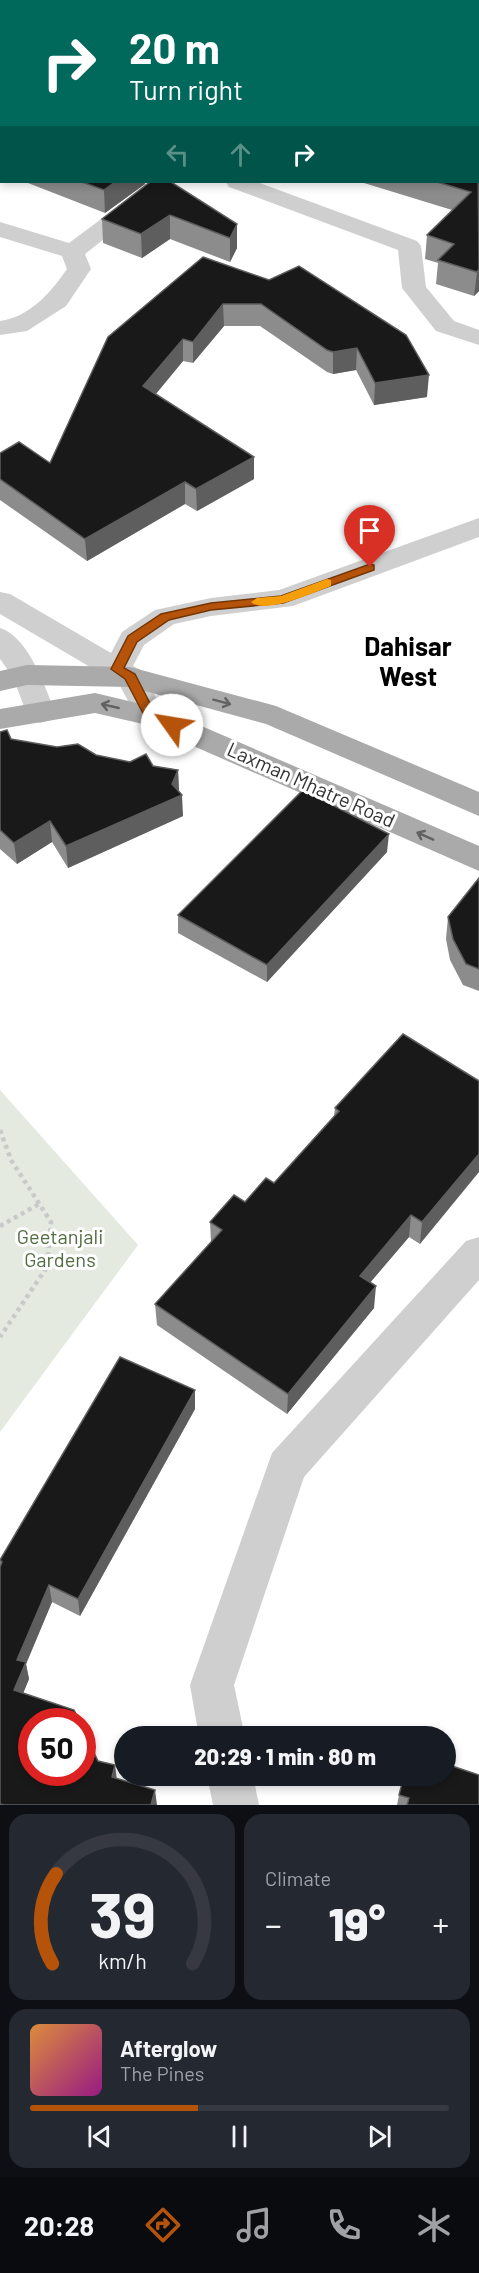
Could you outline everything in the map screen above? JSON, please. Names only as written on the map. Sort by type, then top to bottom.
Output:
[{"type":"main road","points":[[13,678],[124,673],[276,716],[479,806]]},
{"type":"main road","name":"Laxman Mhatre Road","points":[[0,719],[95,703],[151,716],[479,860]]},
{"type":"street","points":[[72,252],[164,183]]},
{"type":"street","points":[[240,183],[409,246],[414,288],[445,326],[479,338]]},
{"type":"street","points":[[0,229],[72,252],[79,269],[57,301],[18,326],[0,328]]},
{"type":"street","points":[[124,673],[132,639],[165,617],[211,606],[283,599],[479,527]]},
{"type":"street","points":[[0,601],[124,673],[151,716]]},
{"type":"street","points":[[0,638],[13,678],[40,712]]},
{"type":"street","points":[[220,1726],[212,1685],[287,1466],[479,1253]]},
{"type":"street","points":[[232,1786],[236,1805]]},
{"type":"path","points":[[0,1130],[11,1161],[51,1222],[47,1267],[0,1337]]},
{"type":"path","points":[[0,1226],[39,1204]]},
{"type":"green space","name":"Geetanjali Gardens","points":[[0,1090],[138,1245],[0,1432]]},
{"type":"building","points":[[85,183],[114,183],[104,190]]},
{"type":"building","points":[[149,183],[173,183],[237,224],[230,238],[170,215],[141,234],[102,219]]},
{"type":"building","points":[[440,183],[478,183],[479,269],[477,272],[438,260],[454,244],[427,235],[471,192]]},
{"type":"building","points":[[203,257],[269,280],[299,266],[406,335],[429,375],[375,383],[357,348],[333,352],[327,350],[261,304],[223,304],[193,342],[183,339],[143,386],[254,457],[196,489],[185,482],[85,539],[0,479],[0,453],[19,442],[50,463],[108,337]]},
{"type":"building","points":[[7,730],[11,739],[57,747],[78,744],[96,755],[130,762],[146,754],[153,766],[178,770],[172,784],[182,795],[66,846],[50,821],[14,843],[0,830],[0,732]]},
{"type":"building","points":[[303,790],[389,834],[267,965],[178,915]]},
{"type":"building","points":[[479,878],[479,969],[466,964],[453,939],[448,917]]},
{"type":"building","points":[[403,1034],[479,1081],[479,1154],[422,1222],[411,1215],[360,1276],[376,1286],[288,1394],[155,1304],[222,1230],[210,1222],[234,1195],[245,1202],[266,1178],[274,1183],[339,1111],[335,1108]]},
{"type":"building","points":[[120,1357],[195,1390],[78,1599],[49,1585],[17,1660],[26,1662],[14,1690],[68,1708],[18,1708],[18,1786],[96,1786],[96,1757],[98,1761],[114,1765],[112,1777],[114,1778],[114,1786],[142,1786],[155,1790],[151,1805],[0,1804],[0,1567],[2,1562],[0,1560]]},
{"type":"building","points":[[456,1767],[479,1775],[479,1805],[407,1805],[409,1798],[399,1795],[401,1786],[456,1786]]},
{"type":"slow traffic","points":[[257,602],[283,599],[327,583]]},
{"type":"district","name":"Dahisar West","points":[[408,662]]},
{"type":"route","points":[[172,725],[151,716],[130,677],[117,669],[132,639],[165,617],[211,606],[283,599],[370,567]]}]
